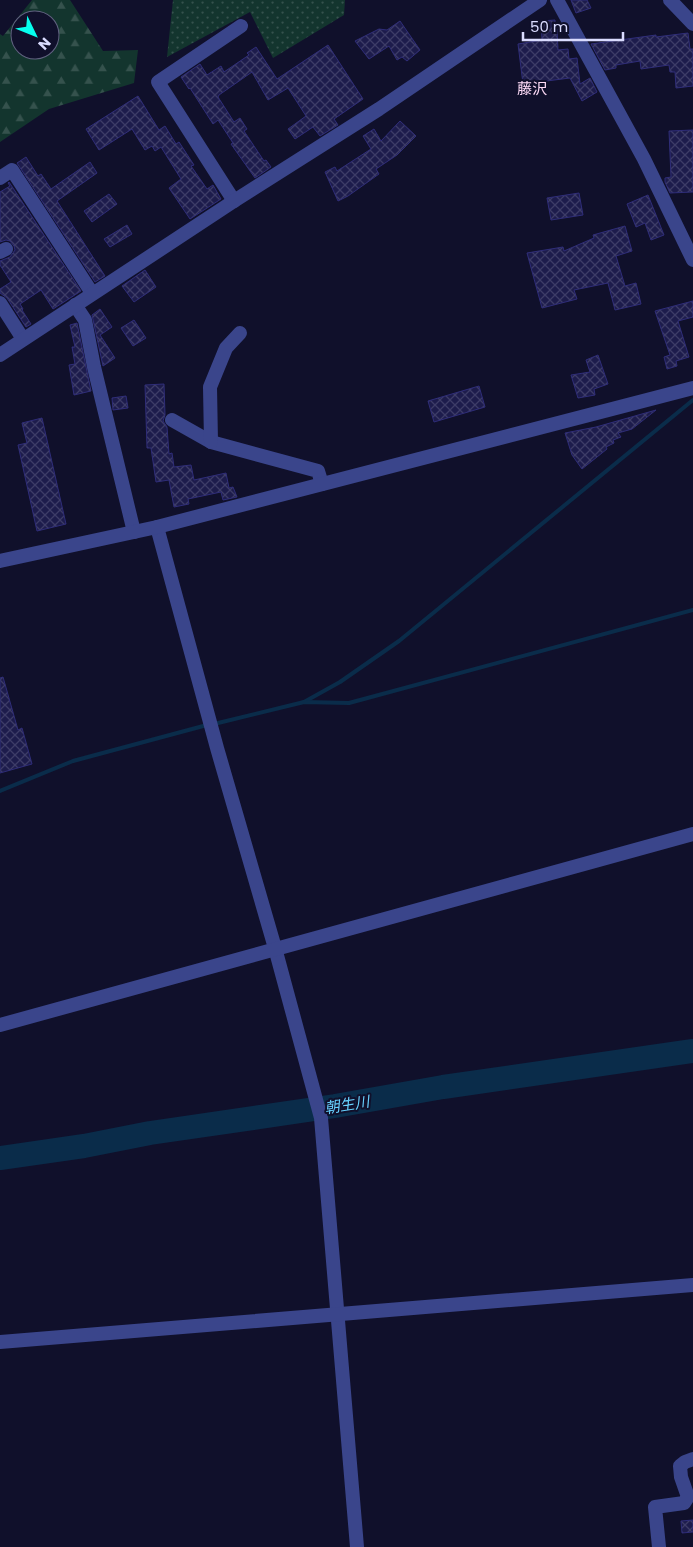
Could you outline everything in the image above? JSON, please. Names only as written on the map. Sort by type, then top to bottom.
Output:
[{"type":"street","points":[[0,354],[379,109],[540,0]]},
{"type":"street","points":[[557,0],[644,159],[693,260]]},
{"type":"street","points":[[670,0],[693,24]]},
{"type":"street","points":[[234,201],[158,82],[241,26]]},
{"type":"street","points":[[0,178],[12,170],[92,294]]},
{"type":"street","points":[[0,303],[23,339]]},
{"type":"street","points":[[75,305],[85,320],[94,368],[134,532]]},
{"type":"street","points":[[211,442],[210,386],[226,348],[240,333]]},
{"type":"street","points":[[0,561],[157,527],[693,388]]},
{"type":"street","points":[[172,420],[211,442],[318,471],[322,484]]},
{"type":"street","points":[[157,527],[321,1118],[356,1547]]},
{"type":"street","points":[[0,1024],[693,834]]},
{"type":"street","points":[[0,1342],[693,1285]]},
{"type":"street","points":[[658,1547],[655,1507],[684,1503],[688,1497],[681,1477],[680,1466],[693,1459]]},
{"type":"green space","points":[[32,0],[70,0],[103,51],[138,50],[134,83],[49,109],[0,142],[0,34],[3,36],[10,27],[10,60],[60,60],[60,10],[24,10]]},
{"type":"green space","points":[[173,0],[345,0],[344,15],[273,58],[250,12],[167,57]]},
{"type":"building","points":[[571,0],[587,0],[591,8],[576,13]]},
{"type":"building","points":[[555,20],[558,50],[568,49],[569,59],[577,58],[580,84],[590,78],[597,92],[582,101],[570,78],[523,84],[518,44],[542,40],[541,21]]},
{"type":"building","points":[[400,21],[420,50],[407,61],[402,57],[397,60],[389,46],[369,59],[355,41],[379,29],[387,30]]},
{"type":"building","points":[[688,33],[690,49],[693,49],[693,86],[676,88],[675,72],[670,72],[669,65],[641,69],[640,61],[616,65],[616,68],[605,70],[591,44],[656,35],[656,37]]},
{"type":"building","points":[[328,45],[363,99],[334,119],[338,125],[320,136],[313,127],[295,139],[288,129],[306,116],[288,88],[268,100],[252,72],[219,95],[218,97],[234,122],[240,118],[247,129],[244,131],[264,161],[266,160],[271,167],[255,178],[231,144],[233,143],[218,120],[213,124],[181,77],[200,64],[207,75],[221,66],[224,72],[249,55],[247,53],[256,47],[277,79]]},
{"type":"building","points":[[138,96],[159,130],[165,126],[176,144],[179,142],[194,165],[191,166],[207,189],[213,185],[221,199],[190,219],[169,188],[181,179],[161,147],[155,151],[152,146],[145,150],[132,129],[99,150],[86,129]]},
{"type":"building","points":[[400,121],[416,136],[397,155],[376,169],[379,174],[338,201],[325,172],[335,167],[337,171],[371,149],[363,136],[374,129],[381,141]]},
{"type":"building","points":[[693,130],[693,192],[670,193],[665,182],[665,178],[671,177],[669,131]]},
{"type":"building","points":[[26,157],[38,176],[41,174],[51,189],[90,162],[97,173],[57,201],[105,276],[95,282],[17,163]]},
{"type":"building","points":[[9,182],[81,291],[53,309],[41,290],[20,304],[31,324],[26,327],[7,298],[0,293],[0,289],[11,282],[0,265],[0,261],[10,257],[15,250],[10,241],[0,242],[0,192],[10,186]]},
{"type":"building","points":[[579,193],[583,215],[551,220],[547,198]]},
{"type":"building","points":[[109,194],[117,204],[92,222],[84,211]]},
{"type":"building","points":[[648,195],[664,235],[651,240],[645,223],[636,227],[627,204]]},
{"type":"building","points":[[127,225],[132,234],[110,247],[104,239]]},
{"type":"building","points":[[625,226],[632,251],[616,256],[625,286],[636,283],[641,304],[615,310],[608,283],[574,290],[577,299],[542,308],[527,253],[563,247],[564,251],[594,238],[593,235]]},
{"type":"building","points":[[145,270],[156,287],[134,302],[122,286]]},
{"type":"building","points":[[693,301],[693,317],[678,321],[689,357],[676,361],[677,366],[667,369],[664,357],[670,355],[655,311]]},
{"type":"building","points":[[100,309],[112,327],[100,335],[115,358],[103,366],[92,315]]},
{"type":"building","points":[[134,320],[146,338],[133,346],[121,328]]},
{"type":"building","points":[[77,323],[91,391],[74,395],[69,365],[75,364],[72,347],[75,347],[70,325]]},
{"type":"building","points":[[598,355],[608,384],[594,389],[595,395],[578,398],[571,375],[590,372],[586,360]]},
{"type":"building","points":[[164,384],[165,415],[163,421],[167,427],[169,454],[172,453],[174,467],[191,465],[194,480],[226,473],[229,488],[233,487],[237,497],[223,500],[221,492],[188,499],[189,504],[174,507],[169,480],[156,482],[151,448],[147,448],[145,385]]},
{"type":"building","points":[[479,386],[485,407],[434,422],[428,401]]},
{"type":"building","points":[[126,396],[128,408],[113,410],[112,398]]},
{"type":"building","points":[[656,410],[632,429],[618,433],[621,437],[613,440],[614,443],[606,447],[607,449],[582,469],[572,455],[565,433],[596,427]]},
{"type":"building","points":[[42,418],[66,524],[37,531],[18,445],[27,443],[22,423]]},
{"type":"building","points":[[3,677],[18,730],[22,728],[32,764],[0,773],[0,678]]},
{"type":"building","points":[[693,1520],[693,1532],[682,1533],[681,1521]]},
{"type":"waterway","points":[[304,702],[340,682],[399,641],[693,400]]},
{"type":"waterway","points":[[214,724],[304,702],[349,703],[693,610]]},
{"type":"waterway","points":[[0,791],[73,761],[207,725]]},
{"type":"waterway","name":"朝生川","points":[[0,1158],[84,1146],[150,1133],[335,1106],[443,1087],[693,1051]]},
{"type":"district","name":"藤沢","points":[[532,89]]}]
